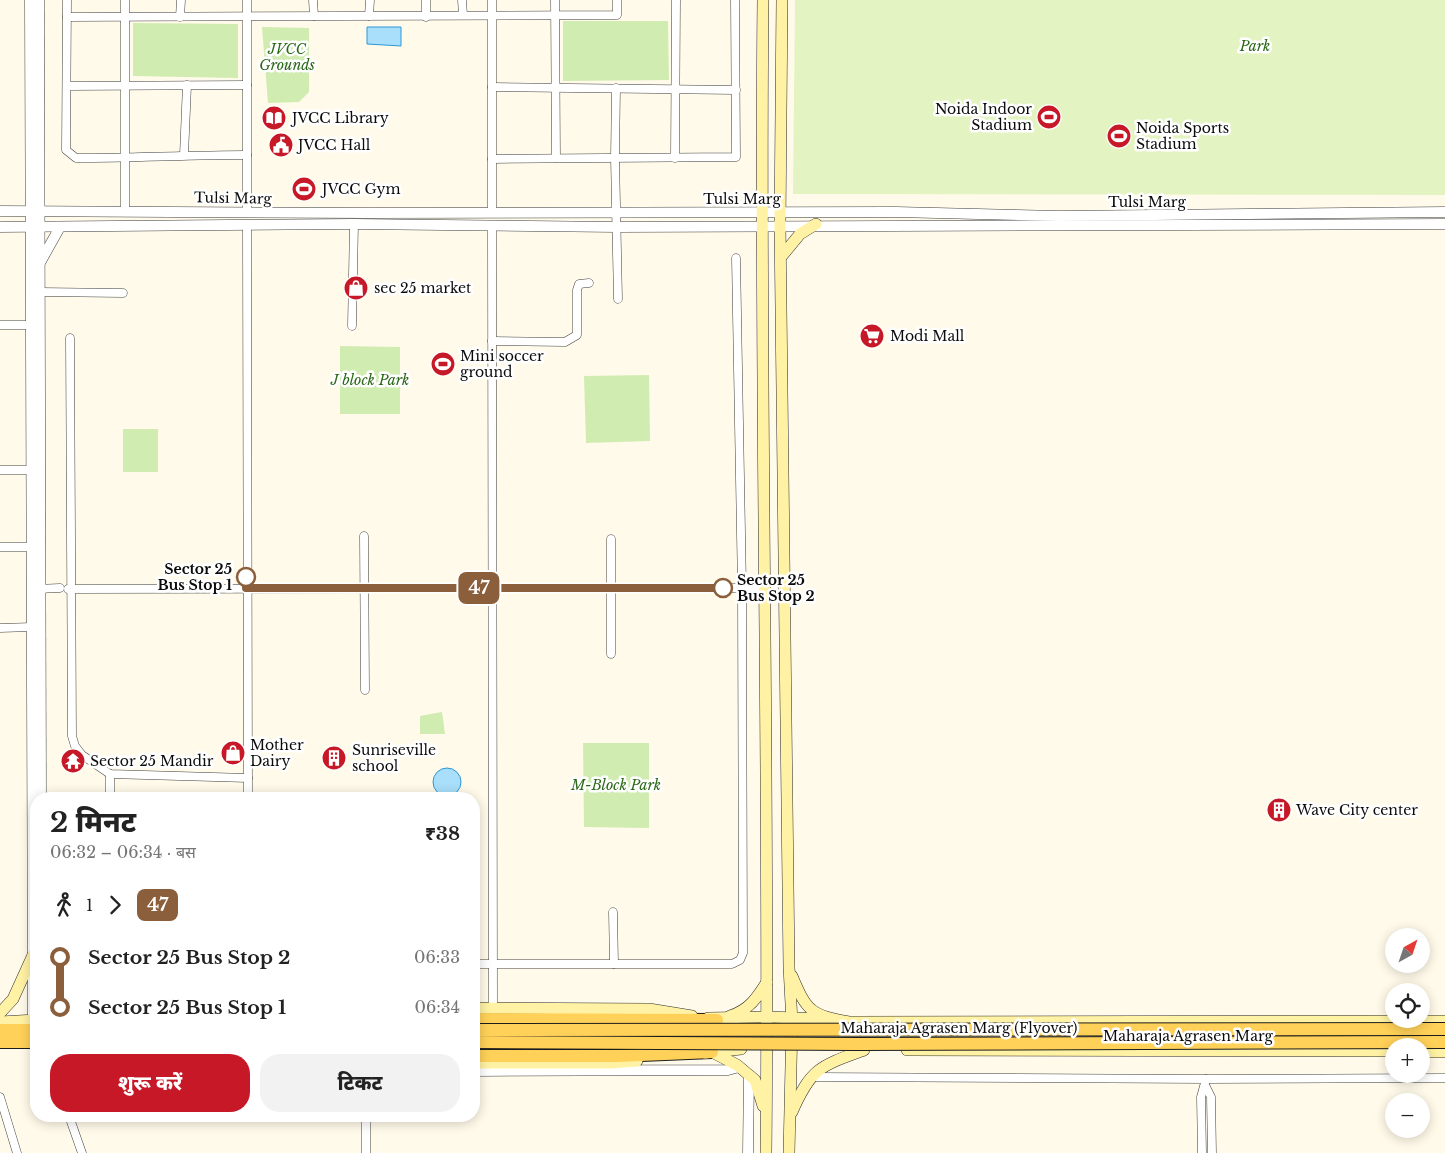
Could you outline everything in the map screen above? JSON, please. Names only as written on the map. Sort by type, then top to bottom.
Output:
[{"type":"main road","points":[[763,0],[761,588],[768,1017],[766,1153]]},
{"type":"main road","points":[[782,0],[780,257],[789,967],[792,1019],[789,1153]]},
{"type":"main road","points":[[780,257],[800,234],[816,224]]},
{"type":"main road","points":[[2,1008],[13,999],[30,961]]},
{"type":"main road","points":[[789,967],[802,999],[809,1008],[822,1017],[831,1019]]},
{"type":"main road","points":[[480,1008],[648,1009],[717,1020],[740,1013],[755,1001],[767,982]]},
{"type":"main road","points":[[480,1019],[717,1020],[768,1017],[831,1019]]},
{"type":"main road","name":"Maharaja Agrasen Marg","points":[[831,1019],[849,1022],[1445,1021]]},
{"type":"main road","points":[[0,1022],[30,1023]]},
{"type":"main road","points":[[1268,1022],[1271,1051]]},
{"type":"main road","points":[[0,1030],[30,1024]]},
{"type":"main road","name":"Maharaja Agrasen Marg (Flyover)","points":[[480,1030],[1445,1029]]},
{"type":"main road","points":[[0,1042],[30,1042]]},
{"type":"main road","name":"Maharaja Agrasen Marg (Flyover)","points":[[480,1042],[848,1044],[1445,1042]]},
{"type":"main road","points":[[0,1047],[30,1047]]},
{"type":"main road","name":"Maharaja Agrasen Marg","points":[[480,1063],[612,1063],[731,1049],[767,1055],[790,1049],[1385,1051]]},
{"type":"main road","points":[[789,1118],[803,1086],[825,1064],[864,1050]]},
{"type":"main road","points":[[480,1056],[618,1056],[712,1052],[739,1067],[755,1080],[766,1119]]},
{"type":"main road","points":[[1430,1052],[1445,1052]]},
{"type":"main road","points":[[767,1055],[790,1062]]},
{"type":"street","points":[[30,0],[35,210],[40,262],[36,589],[41,792]]},
{"type":"street","points":[[35,210],[39,0]]},
{"type":"street","points":[[67,0],[68,86],[66,150],[70,155],[76,158],[125,158],[184,154],[247,155]]},
{"type":"street","points":[[124,0],[125,211]]},
{"type":"street","points":[[180,17],[181,0]]},
{"type":"street","points":[[247,0],[247,212]]},
{"type":"street","points":[[313,0],[314,16]]},
{"type":"street","points":[[369,16],[370,0]]},
{"type":"street","points":[[426,0],[426,17]]},
{"type":"street","points":[[462,0],[463,15]]},
{"type":"street","points":[[492,0],[492,213]]},
{"type":"street","points":[[555,0],[556,158]]},
{"type":"street","points":[[67,17],[616,15],[617,0]]},
{"type":"street","points":[[675,158],[676,0]]},
{"type":"street","points":[[492,158],[736,157],[735,0]]},
{"type":"street","points":[[184,154],[187,85]]},
{"type":"street","points":[[68,86],[247,85]]},
{"type":"street","points":[[492,87],[736,90]]},
{"type":"street","points":[[616,88],[615,158],[618,299]]},
{"type":"street","name":"Tulsi Marg","points":[[0,211],[762,213],[780,219],[816,224],[1225,220],[1445,212]]},
{"type":"street","name":"Tulsi Marg","points":[[0,227],[354,224],[616,227],[762,225],[780,219],[1225,220],[1445,224]]},
{"type":"street","points":[[352,326],[354,224]]},
{"type":"street","points":[[247,225],[246,588],[248,792]]},
{"type":"street","points":[[492,226],[492,1008]]},
{"type":"street","points":[[36,227],[31,325],[32,470],[36,547]]},
{"type":"street","points":[[40,262],[60,227]]},
{"type":"street","points":[[480,964],[732,964],[740,960],[743,953],[744,588],[736,258]]},
{"type":"street","points":[[492,341],[565,342],[577,335],[577,290],[579,284],[589,283]]},
{"type":"street","points":[[40,292],[123,293]]},
{"type":"street","points":[[0,325],[31,325]]},
{"type":"street","points":[[70,338],[67,588],[72,736],[75,746],[82,755],[110,774],[248,778]]},
{"type":"street","points":[[0,470],[32,470]]},
{"type":"street","points":[[364,536],[365,690]]},
{"type":"street","points":[[611,539],[611,654]]},
{"type":"street","points":[[0,547],[36,547]]},
{"type":"street","points":[[36,589],[761,588]]},
{"type":"street","points":[[33,792],[32,627],[36,589]]},
{"type":"street","points":[[0,628],[32,627]]},
{"type":"street","points":[[110,774],[110,792]]},
{"type":"street","points":[[613,912],[614,964]]},
{"type":"street","points":[[480,1071],[728,1070],[739,1067]]},
{"type":"street","points":[[748,1153],[749,1075]]},
{"type":"street","points":[[812,1077],[1206,1083],[1445,1078]]},
{"type":"street","points":[[1202,1153],[1201,1097],[1206,1083]]},
{"type":"street","points":[[1206,1083],[1211,1097],[1212,1153]]},
{"type":"street","points":[[0,1097],[17,1153]]},
{"type":"street","points":[[71,1122],[82,1153]]},
{"type":"street","points":[[366,1122],[366,1153]]},
{"type":"green space","name":"Noida Sports Stadium","points":[[795,0],[1445,0],[1445,195],[793,194]]},
{"type":"green space","points":[[563,21],[668,21],[669,80],[563,81]]},
{"type":"green space","points":[[133,23],[238,24],[238,78],[133,76]]},
{"type":"green space","name":"JVCC Grounds","points":[[262,27],[309,28],[309,92],[299,102],[268,103]]},
{"type":"green space","name":"J block Park","points":[[340,346],[400,347],[400,414],[340,414]]},
{"type":"green space","points":[[649,375],[650,441],[586,443],[584,376]]},
{"type":"green space","points":[[123,429],[158,429],[158,472],[123,472]]},
{"type":"green space","points":[[442,712],[445,734],[420,734],[420,716]]},
{"type":"green space","name":"M-Block Park","points":[[583,743],[649,743],[649,828],[584,827]]},
{"type":"water","points":[[367,27],[401,27],[401,46],[367,44]]},
{"type":"water","points":[[442,769],[452,769],[460,777],[460,787],[457,792],[437,792],[434,787],[434,777]]},
{"type":"bus line","name":"47","points":[[246,577],[246,588],[723,588]]},
{"type":"place","name":"Noida Indoor Stadium","points":[[1049,117]]},
{"type":"place","name":"JVCC Library","points":[[274,118]]},
{"type":"place","name":"Noida Sports Stadium","points":[[1119,136]]},
{"type":"place","name":"JVCC Hall","points":[[281,145]]},
{"type":"place","name":"JVCC Gym","points":[[304,189]]},
{"type":"place","name":"sec 25 market","points":[[356,288]]},
{"type":"place","name":"Modi Mall","points":[[872,336]]},
{"type":"place","name":"Mini soccer ground","points":[[443,364]]},
{"type":"place","name":"Sector 25 Bus Stop 1","points":[[246,577]]},
{"type":"place","name":"Sector 25 Bus Stop 2","points":[[723,588]]},
{"type":"place","name":"Mother Dairy","points":[[233,753]]},
{"type":"place","name":"Sunriseville school","points":[[334,758]]},
{"type":"place","name":"Sector 25 Mandir","points":[[73,761]]},
{"type":"place","name":"Wave City center","points":[[1279,810]]},
{"type":"park label","name":"Park","points":[[1255,46]]}]
